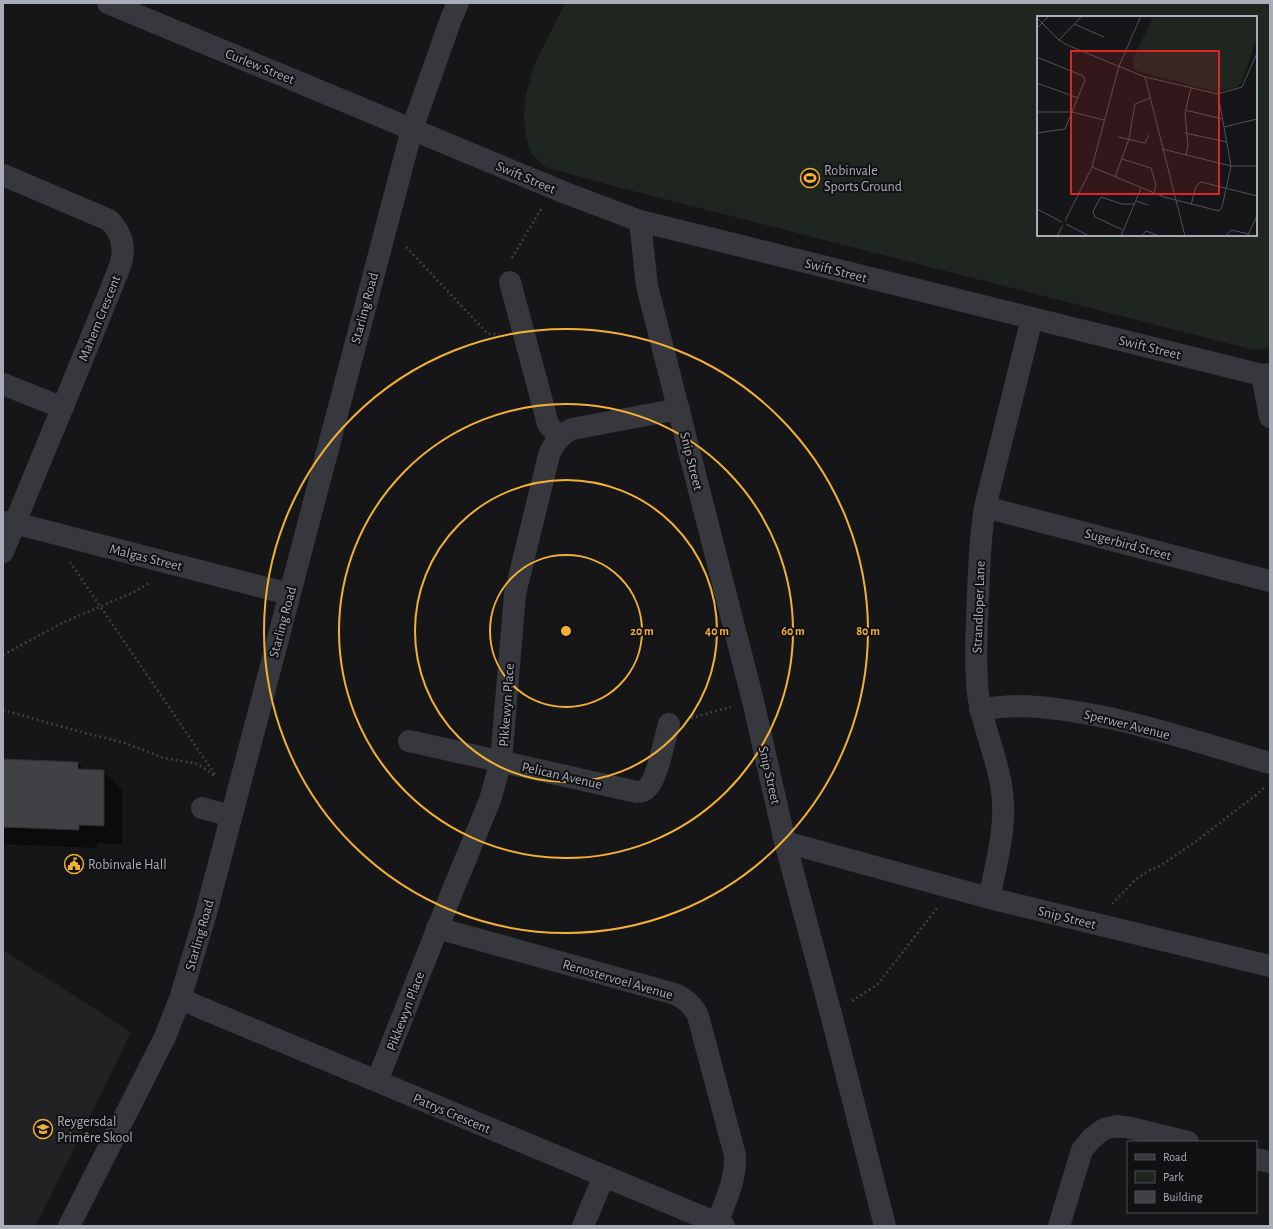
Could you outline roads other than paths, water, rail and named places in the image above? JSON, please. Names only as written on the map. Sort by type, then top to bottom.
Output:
[{"type":"street","name":"Curlew Street","points":[[108,3],[412,129]]},
{"type":"street","name":"Starling Road","points":[[70,1226],[165,1037],[180,999],[195,950],[231,816],[412,129],[458,3]]},
{"type":"street","name":"Swift Street","points":[[412,129],[563,192],[640,221],[1266,374]]},
{"type":"street","name":"Mahem Crescent","points":[[3,174],[102,217],[114,226],[122,240],[123,258],[63,408],[9,523],[3,552]]},
{"type":"street","name":"Snip Street","points":[[640,221],[647,286],[753,701],[785,842],[989,898],[1270,966]]},
{"type":"street","points":[[510,282],[548,424],[559,437],[572,429],[679,409]]},
{"type":"street","name":"Strandloper Lane","points":[[989,898],[1003,832],[1004,811],[1001,783],[980,709],[977,684],[976,634],[981,534],[986,507],[1032,318]]},
{"type":"street","points":[[1266,374],[1270,416]]},
{"type":"street","points":[[3,384],[63,408]]},
{"type":"street","name":"Pikkewyn Place","points":[[377,1081],[437,928],[490,800],[501,761],[515,594],[549,454],[559,437]]},
{"type":"street","name":"Sugerbird Street","points":[[986,507],[1270,581]]},
{"type":"street","name":"Malgas Street","points":[[9,523],[289,594]]},
{"type":"street","name":"Sperwer Avenue","points":[[980,709],[1022,706],[1081,713],[1132,724],[1270,763]]},
{"type":"street","name":"Pelican Avenue","points":[[408,741],[642,792],[650,786],[653,780],[669,724]]},
{"type":"street","points":[[202,808],[231,816]]},
{"type":"street","points":[[785,842],[885,1226]]},
{"type":"street","name":"Renostervoel Avenue","points":[[437,928],[675,994],[690,1004],[698,1016],[735,1155],[732,1186],[720,1224]]},
{"type":"street","name":"Patrys Crescent","points":[[180,999],[720,1224]]},
{"type":"street","points":[[1059,1226],[1082,1150],[1092,1138],[1104,1130],[1117,1126],[1184,1141]]},
{"type":"street","points":[[1257,1159],[1270,1162]]},
{"type":"street","points":[[583,1226],[604,1176]]},
{"type":"place","name":"Robinvale Sports Ground","points":[[810,178]]},
{"type":"place","name":"Robinvale Hall","points":[[74,864]]},
{"type":"place","name":"Reygersdal Primêre Skool","points":[[43,1129]]}]
